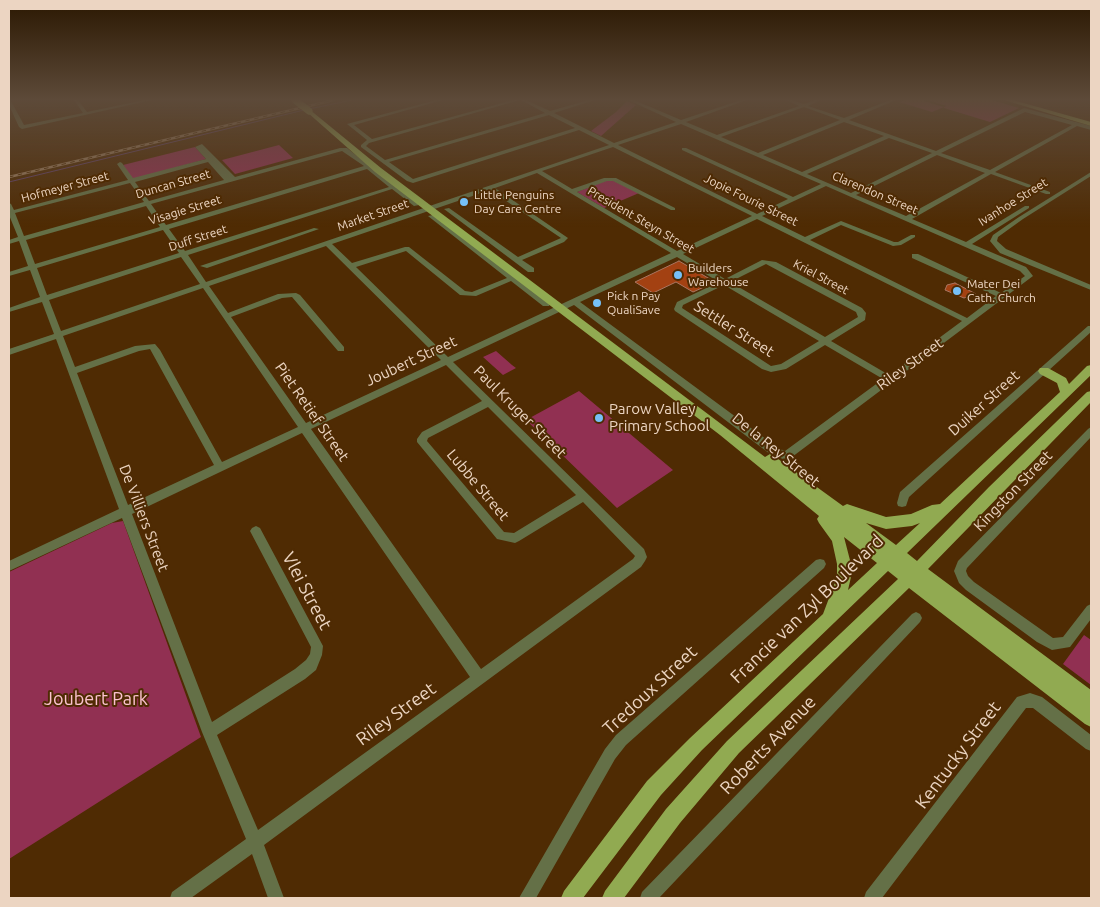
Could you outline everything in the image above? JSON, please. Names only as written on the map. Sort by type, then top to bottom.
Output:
[{"type":"main road","name":"De la Rey Street","points":[[347,142],[378,170],[437,208],[567,306],[891,558],[1091,700]]},
{"type":"main road","name":"Francie van Zyl Boulevard","points":[[571,898],[654,788],[696,744],[1091,369]]},
{"type":"main road","points":[[1044,370],[1062,381],[1066,393]]},
{"type":"main road","points":[[612,898],[673,816],[733,747],[913,574],[1091,395]]},
{"type":"main road","points":[[804,490],[860,516],[886,523],[904,522],[920,518],[935,510],[968,486]]},
{"type":"main road","points":[[804,490],[834,531],[843,552],[844,577],[839,594],[823,624]]},
{"type":"main road","name":"De la Rey Street","points":[[913,574],[1091,718]]},
{"type":"street","points":[[366,142],[362,146],[409,180],[414,181],[535,142]]},
{"type":"street","points":[[384,162],[450,142]]},
{"type":"street","name":"Jopie Fourie Street","points":[[608,142],[968,321]]},
{"type":"street","name":"Market Street","points":[[9,352],[327,243],[437,208],[490,187],[621,142]]},
{"type":"street","name":"Clarendon Street","points":[[727,142],[1028,273]]},
{"type":"street","points":[[758,155],[790,142]]},
{"type":"street","points":[[802,174],[875,142]]},
{"type":"street","points":[[907,142],[1048,193]]},
{"type":"street","points":[[851,195],[959,142]]},
{"type":"street","points":[[906,219],[1044,142]]},
{"type":"street","name":"Duncan Street","points":[[9,242],[343,149],[368,167]]},
{"type":"street","points":[[684,149],[794,200]]},
{"type":"street","name":"Hofmeyer Street","points":[[10,210],[132,181],[212,159],[231,180]]},
{"type":"street","name":"Piet Retief Street","points":[[120,164],[479,678]]},
{"type":"street","points":[[368,167],[416,205]]},
{"type":"street","name":"Visagie Street","points":[[9,274],[368,167]]},
{"type":"street","name":"President Steyn Street","points":[[537,171],[889,379]]},
{"type":"street","points":[[1091,174],[1021,218],[995,236],[993,241],[1002,251],[1091,288]]},
{"type":"street","name":"Ivanhoe Street","points":[[966,245],[1072,178]]},
{"type":"street","points":[[571,192],[606,179],[614,179],[673,210]]},
{"type":"street","name":"Joubert Street","points":[[9,566],[826,184]]},
{"type":"street","name":"Duff Street","points":[[9,310],[394,187]]},
{"type":"street","points":[[490,187],[565,238],[517,260]]},
{"type":"street","name":"De la Rey Street","points":[[437,208],[531,270]]},
{"type":"street","name":"De la Rey Street","points":[[437,208],[512,278],[546,304]]},
{"type":"street","name":"De Villiers Street","points":[[10,210],[73,371],[209,732],[276,898]]},
{"type":"street","points":[[805,240],[840,223],[893,244],[899,244],[913,236]]},
{"type":"street","points":[[276,225],[289,237]]},
{"type":"street","points":[[204,266],[316,229]]},
{"type":"street","name":"Paul Kruger Street","points":[[327,243],[640,552],[641,557],[637,562]]},
{"type":"street","points":[[351,266],[407,248],[463,293],[473,294],[512,278]]},
{"type":"street","points":[[915,256],[1002,296]]},
{"type":"street","name":"Kriel Street","points":[[724,282],[760,263],[770,263],[862,313],[862,318],[825,341]]},
{"type":"street","name":"Riley Street","points":[[788,454],[1028,277],[1028,273]]},
{"type":"street","name":"Settler Street","points":[[724,282],[680,304],[678,309],[771,369],[783,367],[825,341]]},
{"type":"street","points":[[227,316],[281,296],[293,295],[297,297],[341,349]]},
{"type":"street","name":"De la Rey Street","points":[[567,306],[774,451],[780,454],[788,454]]},
{"type":"street","name":"Duiker Street","points":[[902,503],[904,495],[1091,328]]},
{"type":"street","points":[[73,371],[138,348],[152,346],[156,350],[220,467]]},
{"type":"street","name":"Lubbe Street","points":[[489,402],[425,436],[422,442],[501,536],[515,538],[584,496]]},
{"type":"street","name":"Kingston Street","points":[[1091,431],[962,565],[960,574],[970,586],[1052,644],[1066,643],[1091,610]]},
{"type":"street","name":"Vlei Street","points":[[209,732],[300,674],[312,665],[316,655],[317,646],[256,531]]},
{"type":"street","name":"Riley Street","points":[[178,898],[637,562]]},
{"type":"street","name":"Tredoux Street","points":[[527,898],[610,754],[621,740],[820,564]]},
{"type":"street","name":"Roberts Avenue","points":[[648,898],[916,618]]},
{"type":"street","name":"Kentucky Street","points":[[872,898],[1022,702],[1030,700],[1037,702],[1091,744]]},
{"type":"green space","points":[[279,145],[293,158],[235,174],[222,160]]},
{"type":"green space","points":[[195,147],[206,159],[133,180],[123,165]]},
{"type":"green space","points":[[610,179],[639,193],[604,208],[577,192]]},
{"type":"green space","points":[[496,351],[516,368],[503,375],[483,357]]},
{"type":"green space","points":[[579,391],[673,470],[617,508],[526,420]]},
{"type":"green space","name":"Joubert Park","points":[[123,521],[201,737],[9,859],[9,572],[112,523]]},
{"type":"green space","points":[[1084,635],[1091,640],[1091,685],[1063,664]]},
{"type":"building","name":"Builders Warehouse","points":[[679,261],[715,282],[693,292],[676,282],[653,293],[635,282]]},
{"type":"building","name":"Mater Dei Cath. Church","points":[[955,283],[976,294],[964,298],[945,290],[947,285]]},
{"type":"waterway","points":[[9,182],[172,142]]},
{"type":"railway","points":[[9,177],[155,142]]},
{"type":"place","name":"Little Penguins Day Care Centre","points":[[464,202]]},
{"type":"place","name":"Builders Warehouse","points":[[678,275]]},
{"type":"place","name":"Mater Dei Cath. Church","points":[[957,291]]},
{"type":"place","name":"Pick n Pay QualiSave","points":[[597,303]]},
{"type":"place","name":"Parow Valley Primary School","points":[[599,418]]}]
